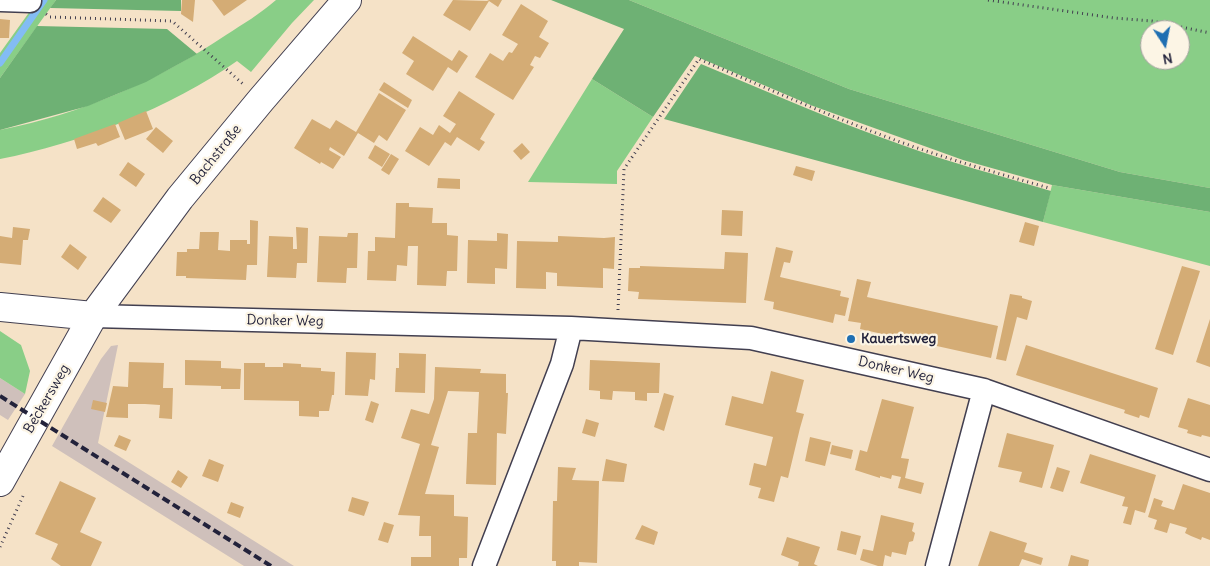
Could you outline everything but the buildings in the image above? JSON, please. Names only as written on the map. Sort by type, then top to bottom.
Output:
[{"type":"street","points":[[0,0],[30,2]]},
{"type":"street","name":"Bachstraße","points":[[93,316],[180,198],[347,0]]},
{"type":"street","name":"Donker Weg","points":[[0,307],[93,316],[571,328],[750,338],[984,390],[1210,470]]},
{"type":"street","name":"Beckersweg","points":[[0,482],[93,316]]},
{"type":"street","points":[[484,566],[562,364],[571,328]]},
{"type":"street","points":[[937,566],[984,390]]},
{"type":"path","points":[[988,0],[1114,18],[1152,21],[1210,33]]},
{"type":"path","points":[[50,17],[172,21],[261,100]]},
{"type":"path","points":[[617,330],[624,169],[699,59],[813,109],[904,143],[1049,188]]},
{"type":"shaded area","points":[[118,345],[98,443],[294,566],[244,566],[52,446],[101,359],[111,346]]},
{"type":"shaded area","points":[[0,378],[25,394],[8,420],[0,415]]},
{"type":"green space","points":[[38,0],[56,0],[0,78],[0,53]]},
{"type":"green space","points":[[56,0],[181,0],[181,11],[50,8]]},
{"type":"green space","points":[[276,0],[314,0],[251,72],[237,61],[184,94],[124,122],[61,144],[0,159],[0,130],[60,115],[118,94],[146,81],[200,52],[251,19]]},
{"type":"green space","points":[[551,0],[629,0],[849,89],[1120,172],[1210,188],[1210,212],[1052,185],[963,160],[813,106],[695,56],[653,117],[592,79],[624,29]]},
{"type":"green space","points":[[629,0],[1210,0],[1210,188],[1120,172],[849,89]]},
{"type":"green space","points":[[37,26],[167,29],[197,54],[146,82],[88,106],[0,130],[0,78]]},
{"type":"green space","points":[[701,64],[877,136],[957,164],[1051,191],[1043,222],[664,119]]},
{"type":"green space","points":[[592,79],[653,117],[617,171],[617,184],[528,182]]},
{"type":"green space","points":[[1052,185],[1210,212],[1210,266],[1043,222]]},
{"type":"green space","points":[[0,331],[21,345],[30,371],[25,394],[0,378]]},
{"type":"waterway","points":[[0,63],[44,0]]},
{"type":"railway","points":[[0,396],[271,566]]},
{"type":"place","name":"Kauertsweg","points":[[851,339]]}]
